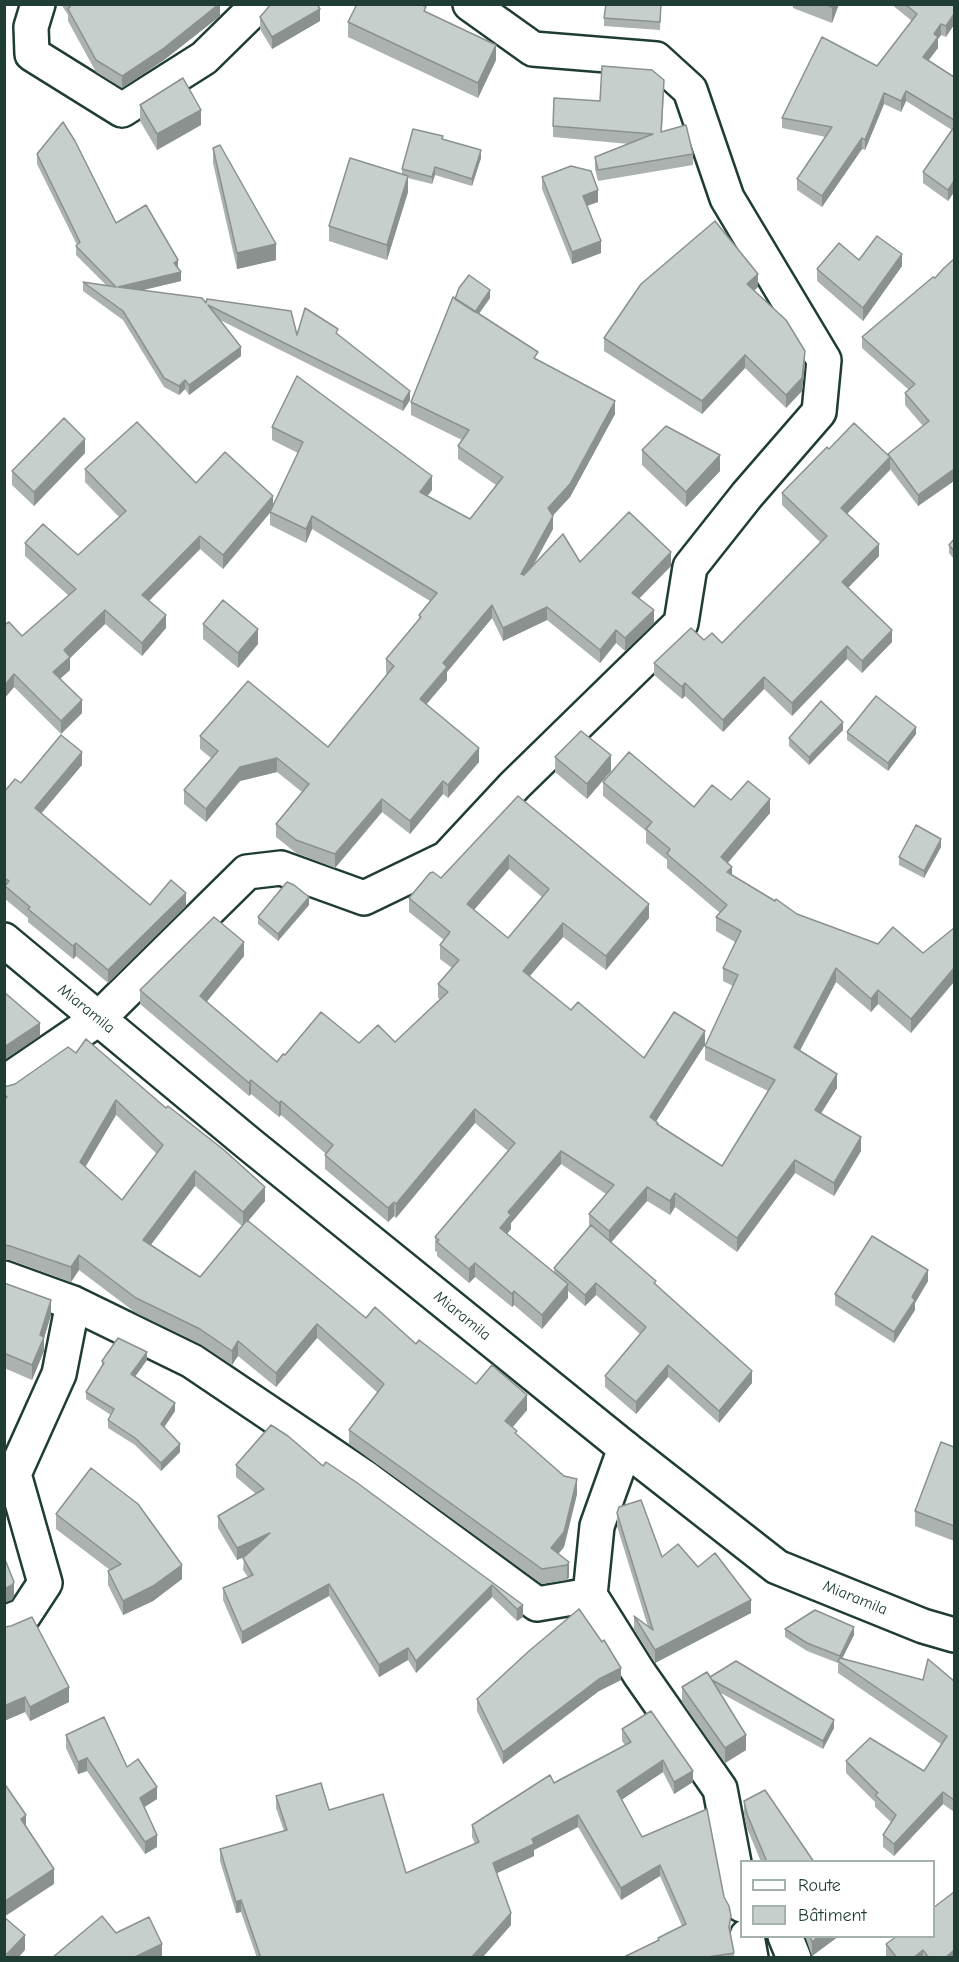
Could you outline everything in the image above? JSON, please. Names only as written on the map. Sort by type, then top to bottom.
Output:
[{"type":"street","points":[[38,4],[31,27],[32,54],[122,110],[204,58],[259,4]]},
{"type":"street","points":[[4,1083],[98,1019],[247,872],[281,868],[364,898],[447,858],[515,785],[681,622],[690,567],[747,495],[819,412],[824,360],[727,198],[690,90],[656,59],[533,49],[470,4]]},
{"type":"street","name":"Miaramila","points":[[4,940],[248,1143],[625,1448],[777,1567],[923,1626],[954,1635]]},
{"type":"street","points":[[4,1278],[73,1303],[192,1361],[367,1479],[537,1604],[590,1595]]},
{"type":"street","points":[[4,1623],[24,1615],[45,1583],[14,1474],[59,1374],[73,1303]]},
{"type":"street","points":[[625,1448],[597,1526],[590,1595],[639,1672],[720,1789],[751,1860]]},
{"type":"street","points":[[720,1789],[740,1899]]},
{"type":"street","points":[[747,1938],[751,1958]]},
{"type":"street","points":[[786,1938],[794,1958]]},
{"type":"building","points":[[69,4],[219,4],[164,48],[122,76],[96,60],[68,9]]},
{"type":"building","points":[[271,4],[317,4],[320,9],[272,37],[260,17]]},
{"type":"building","points":[[357,4],[420,4],[426,7],[424,11],[496,45],[478,83],[348,22]]},
{"type":"building","points":[[606,4],[661,4],[660,22],[604,18]]},
{"type":"building","points":[[905,4],[954,4],[954,14],[946,26],[941,24],[934,34],[938,37],[923,57],[954,77],[954,120],[906,91],[901,101],[884,93],[865,140],[862,138],[822,196],[797,179],[832,127],[782,118],[822,37],[877,66],[917,14]]},
{"type":"building","points":[[602,66],[652,70],[664,80],[661,132],[686,125],[693,154],[598,170],[595,157],[653,134],[553,126],[554,98],[600,101]]},
{"type":"building","points":[[183,78],[201,110],[157,134],[140,105]]},
{"type":"building","points":[[63,122],[116,223],[146,205],[178,260],[174,263],[181,272],[118,287],[202,298],[206,303],[207,299],[291,311],[297,335],[305,308],[338,329],[336,333],[410,391],[403,402],[208,305],[241,347],[189,385],[185,380],[179,386],[164,378],[123,311],[83,282],[116,287],[76,246],[80,242],[37,154]]},
{"type":"building","points":[[954,127],[954,181],[948,190],[923,172]]},
{"type":"building","points":[[413,129],[443,136],[442,139],[481,150],[472,179],[435,167],[432,177],[402,169]]},
{"type":"building","points":[[220,145],[276,244],[237,253],[213,148]]},
{"type":"building","points":[[350,158],[408,176],[387,245],[329,226]]},
{"type":"building","points":[[571,166],[591,171],[598,190],[583,196],[601,241],[572,252],[542,177]]},
{"type":"building","points":[[715,221],[758,274],[747,284],[786,320],[805,351],[802,378],[786,395],[745,355],[702,401],[604,338],[641,284]]},
{"type":"building","points":[[877,236],[902,254],[863,308],[817,269],[839,243],[859,260]]},
{"type":"building","points":[[954,259],[954,469],[918,495],[888,454],[929,421],[905,393],[915,384],[862,337],[933,277],[935,278]]},
{"type":"building","points":[[469,275],[490,290],[475,312],[455,299],[459,288]]},
{"type":"building","points":[[453,297],[538,352],[534,358],[615,401],[570,484],[548,508],[553,516],[521,574],[524,575],[563,534],[580,562],[629,512],[671,552],[632,593],[654,610],[625,638],[616,630],[600,650],[547,607],[503,628],[492,605],[443,663],[447,667],[420,699],[479,748],[448,785],[443,781],[410,821],[382,799],[335,854],[296,840],[276,824],[309,784],[277,758],[240,767],[206,809],[184,790],[218,751],[200,736],[248,681],[328,747],[394,666],[386,659],[421,617],[419,615],[437,593],[312,516],[306,529],[270,512],[303,442],[272,427],[297,376],[432,476],[420,492],[470,519],[503,477],[458,446],[469,430],[411,402]]},
{"type":"building","points":[[64,418],[85,439],[34,492],[12,471]]},
{"type":"building","points":[[137,422],[196,483],[225,452],[273,496],[223,555],[200,536],[142,595],[166,615],[142,643],[105,610],[64,650],[70,657],[53,672],[82,700],[61,721],[14,674],[4,686],[4,625],[9,622],[22,636],[76,589],[25,543],[43,524],[78,555],[126,511],[85,469]]},
{"type":"building","points":[[854,423],[890,457],[841,508],[879,544],[842,582],[892,630],[862,661],[847,646],[792,703],[764,677],[723,720],[685,683],[682,687],[654,663],[691,628],[704,640],[712,633],[722,643],[827,536],[782,493]]},
{"type":"building","points":[[666,426],[720,455],[686,492],[642,450]]},
{"type":"building","points":[[954,539],[954,551],[949,545]]},
{"type":"building","points":[[223,600],[258,629],[238,653],[203,624]]},
{"type":"building","points":[[876,696],[916,727],[888,763],[847,732]]},
{"type":"building","points":[[821,701],[843,722],[809,757],[789,738]]},
{"type":"building","points":[[581,731],[611,755],[587,784],[555,757]]},
{"type":"building","points":[[61,735],[82,752],[35,808],[150,905],[171,880],[186,893],[108,970],[76,943],[73,946],[28,909],[30,907],[5,886],[9,881],[4,878],[4,792],[15,779],[21,783]]},
{"type":"building","points":[[629,752],[694,807],[712,785],[731,800],[748,781],[770,799],[721,857],[732,867],[727,872],[775,901],[776,899],[797,914],[878,944],[893,927],[923,953],[954,928],[954,968],[911,1019],[878,990],[871,999],[836,968],[794,1047],[837,1074],[815,1110],[861,1137],[834,1183],[795,1160],[737,1238],[675,1193],[670,1201],[647,1187],[609,1231],[589,1214],[614,1185],[561,1151],[508,1212],[511,1215],[500,1228],[568,1284],[542,1315],[514,1291],[512,1294],[475,1263],[469,1269],[437,1242],[439,1240],[435,1237],[515,1143],[475,1109],[396,1204],[394,1202],[388,1208],[325,1155],[333,1145],[281,1101],[279,1103],[251,1080],[249,1083],[140,990],[214,917],[244,942],[200,996],[277,1062],[321,1012],[359,1043],[378,1025],[395,1042],[448,992],[438,984],[459,960],[440,945],[450,932],[409,898],[430,873],[433,872],[441,878],[518,796],[649,904],[606,956],[563,923],[523,971],[571,1010],[578,1002],[644,1058],[674,1012],[705,1031],[650,1117],[657,1124],[722,1166],[775,1080],[705,1046],[738,975],[723,968],[741,931],[716,917],[727,905],[667,854],[670,849],[646,829],[652,822],[603,782]],"holes":[[[509,855],[549,889],[508,938],[467,904]]]},
{"type":"building","points":[[916,825],[941,839],[924,871],[899,857]]},
{"type":"building","points":[[287,882],[309,897],[278,934],[258,917]]},
{"type":"building","points":[[4,992],[40,1023],[4,1047]]},
{"type":"building","points":[[86,1039],[166,1108],[168,1106],[224,1150],[265,1187],[243,1212],[195,1171],[143,1240],[200,1277],[247,1220],[366,1318],[375,1307],[416,1344],[419,1340],[476,1384],[492,1365],[527,1395],[505,1421],[517,1431],[515,1433],[564,1476],[577,1479],[564,1532],[551,1548],[569,1562],[567,1565],[542,1569],[349,1430],[384,1384],[317,1324],[276,1373],[238,1341],[232,1351],[200,1329],[136,1298],[79,1255],[71,1267],[4,1245],[4,1100],[7,1097],[4,1094],[4,1087],[15,1084],[68,1047],[76,1053]],"holes":[[[116,1100],[163,1145],[122,1200],[80,1162]]]},
{"type":"building","points":[[591,1225],[656,1281],[654,1283],[752,1371],[719,1411],[668,1365],[636,1402],[605,1376],[646,1327],[596,1283],[585,1295],[554,1268]]},
{"type":"building","points":[[872,1236],[928,1270],[912,1297],[915,1300],[894,1332],[835,1294]]},
{"type":"building","points":[[4,1283],[51,1300],[40,1335],[44,1337],[32,1365],[4,1353]]},
{"type":"building","points":[[118,1338],[147,1352],[131,1374],[175,1403],[161,1424],[180,1444],[161,1463],[135,1438],[108,1420],[114,1409],[86,1392],[104,1363],[102,1361]]},
{"type":"building","points":[[271,1425],[288,1436],[323,1466],[326,1462],[356,1482],[523,1605],[517,1609],[492,1585],[416,1661],[408,1648],[379,1665],[329,1584],[242,1632],[223,1588],[253,1575],[243,1558],[270,1533],[237,1548],[218,1516],[264,1489],[236,1465]]},
{"type":"building","points":[[941,1442],[954,1447],[954,1526],[915,1511]]},
{"type":"building","points":[[91,1468],[138,1504],[182,1565],[153,1586],[123,1601],[108,1571],[121,1564],[56,1514]]},
{"type":"building","points":[[641,1500],[662,1557],[678,1544],[698,1567],[715,1553],[751,1600],[655,1650],[634,1616],[653,1630],[617,1513],[619,1507]]},
{"type":"building","points":[[4,1557],[14,1582],[4,1589]]},
{"type":"building","points":[[579,1609],[602,1642],[604,1640],[621,1668],[599,1679],[503,1752],[477,1699]]},
{"type":"building","points":[[815,1610],[854,1627],[840,1656],[807,1643],[785,1629]]},
{"type":"building","points":[[32,1617],[69,1687],[30,1707],[25,1697],[4,1706],[4,1627]]},
{"type":"building","points":[[840,1658],[923,1680],[928,1659],[954,1681],[954,1800],[943,1792],[894,1844],[883,1835],[896,1815],[875,1795],[878,1793],[846,1761],[870,1738],[924,1771],[947,1736],[838,1661]]},
{"type":"building","points":[[736,1661],[834,1720],[823,1741],[712,1680],[710,1677]]},
{"type":"building","points":[[707,1672],[746,1735],[725,1748],[682,1687]]},
{"type":"building","points":[[651,1711],[693,1771],[674,1782],[663,1760],[617,1791],[642,1837],[707,1809],[724,1897],[731,1916],[729,1927],[734,1953],[701,1958],[622,1958],[686,1924],[660,1865],[621,1888],[578,1815],[532,1839],[534,1844],[493,1863],[511,1913],[471,1958],[261,1958],[241,1900],[236,1902],[220,1849],[287,1830],[276,1796],[321,1783],[329,1810],[383,1794],[406,1873],[479,1842],[472,1825],[550,1775],[554,1783],[631,1742],[622,1729]]},
{"type":"building","points":[[104,1717],[127,1767],[138,1759],[157,1787],[140,1798],[157,1835],[145,1842],[87,1758],[78,1762],[66,1735]]},
{"type":"building","points":[[4,1783],[26,1815],[21,1819],[54,1869],[4,1902]]},
{"type":"building","points":[[765,1790],[813,1860],[766,1860],[744,1801]]},
{"type":"building","points":[[954,1892],[954,1950],[945,1958],[929,1958],[923,1950],[913,1958],[897,1958],[886,1944],[894,1938],[935,1938],[935,1906]]},
{"type":"building","points":[[102,1916],[116,1933],[149,1917],[162,1944],[133,1958],[52,1958]]},
{"type":"building","points":[[4,1917],[25,1935],[4,1957]]}]
